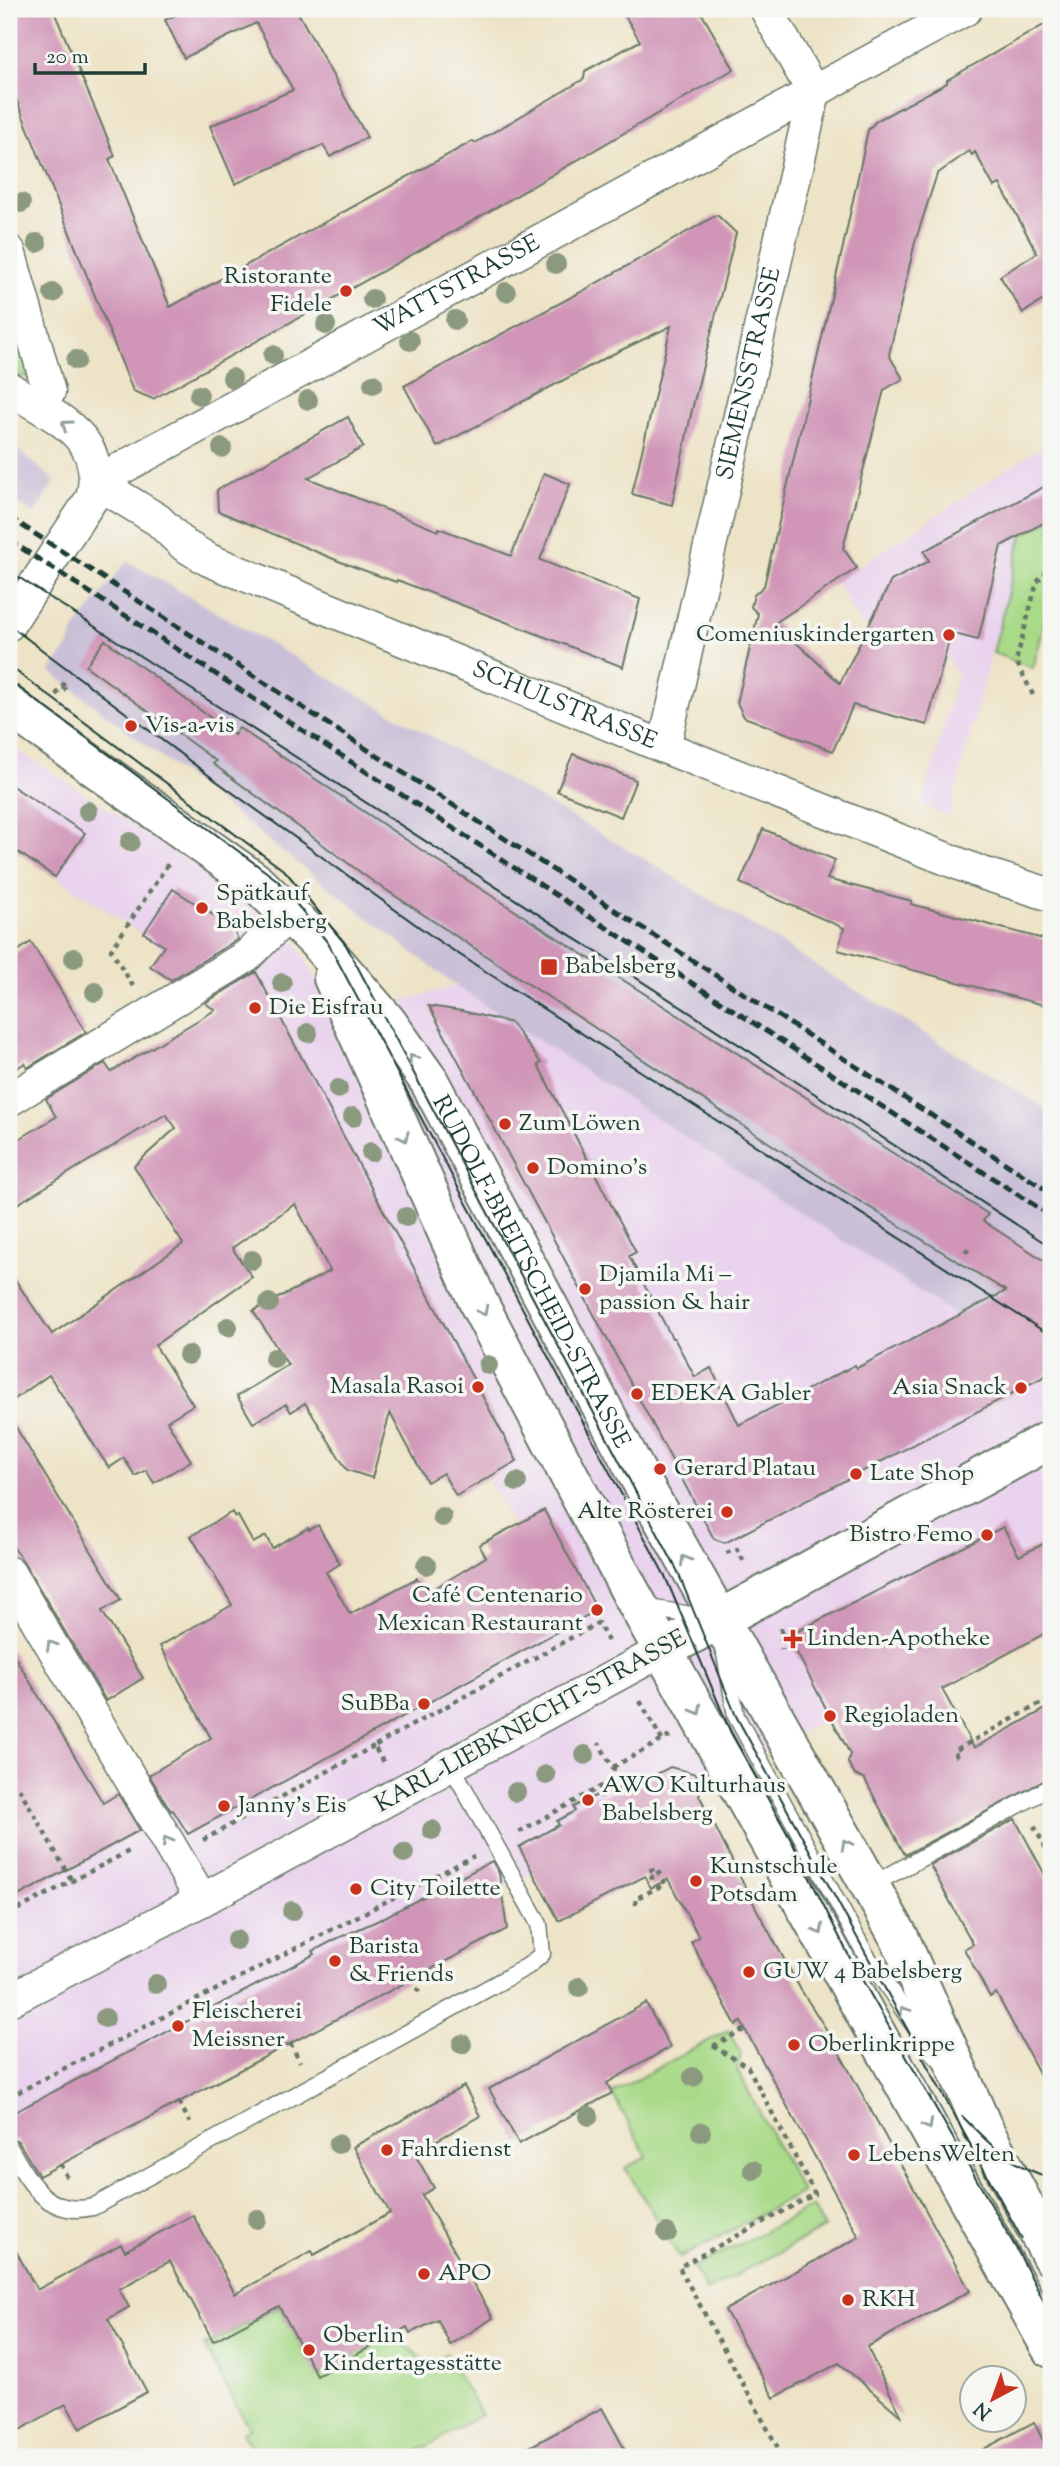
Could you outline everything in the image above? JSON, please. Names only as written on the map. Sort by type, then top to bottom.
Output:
[{"type":"street","points":[[766,9],[814,93]]},
{"type":"street","name":"WATTSTRASSE","points":[[96,482],[966,9]]},
{"type":"street","name":"SIEMENSSTRASSE","points":[[664,747],[814,93]]},
{"type":"street","points":[[9,251],[50,392]]},
{"type":"street","points":[[9,388],[82,437],[94,459],[96,482],[92,498],[9,624]]},
{"type":"street","name":"SCHULSTRASSE","points":[[96,482],[159,520],[184,545],[209,560],[664,747],[982,873],[1051,895]]},
{"type":"street","name":"RUDOLF-BREITSCHEID-STRASSE","points":[[9,706],[257,883],[317,941],[387,1022],[429,1081],[640,1479],[899,1937],[983,2128],[1047,2240]]},
{"type":"street","points":[[9,1100],[247,956],[290,913]]},
{"type":"street","name":"RUDOLF-BREITSCHEID-STRASSE","points":[[317,941],[480,1306],[639,1607],[1051,2348]]},
{"type":"street","name":"KARL-LIEBKNECHT-STRASSE","points":[[9,2000],[451,1765],[1051,1439]]},
{"type":"street","points":[[9,1573],[202,1899]]},
{"type":"street","points":[[1002,2256],[1047,2240]]},
{"type":"lane","points":[[639,1607],[719,1619]]},
{"type":"lane","name":"RUDOLF-BREITSCHEID-STRASSE","points":[[719,1619],[736,1716],[866,1955],[983,2128]]},
{"type":"lane","points":[[9,2147],[33,2188],[56,2206],[83,2209],[93,2207],[528,1966],[542,1955],[539,1924],[451,1765]]},
{"type":"lane","points":[[870,1886],[1051,1787]]},
{"type":"path","points":[[1033,695],[1016,661],[1037,582],[1051,567]]},
{"type":"path","points":[[62,687],[68,691]]},
{"type":"path","points":[[150,1015],[111,950],[188,834]]},
{"type":"path","points":[[965,1249],[973,1255]]},
{"type":"path","points":[[957,1756],[954,1751],[1051,1698]]},
{"type":"path","points":[[9,2097],[495,1845],[618,1777],[599,1743]]},
{"type":"path","points":[[19,1788],[72,1881]]},
{"type":"path","points":[[636,1905],[635,1899],[665,1884],[656,1868],[649,1871],[653,1880]]},
{"type":"path","points":[[745,2029],[713,2046],[748,2067],[815,2194],[679,2267],[783,2457]]},
{"type":"shaded area","name":"Comeniuskindergarten","points":[[1051,440],[1051,519],[1022,535],[949,817],[922,805],[957,675],[941,646],[860,624],[836,582]]},
{"type":"shaded area","points":[[9,442],[55,481],[34,514],[19,504],[9,518]]},
{"type":"shaded area","points":[[127,561],[658,867],[1051,1112],[1051,1369],[1047,1375],[456,986],[50,671],[68,647],[75,629]]},
{"type":"shaded area","points":[[9,745],[238,892],[297,944],[337,1019],[456,986],[1047,1375],[1051,1383],[1051,1539],[828,1656],[853,1705],[9,2146],[9,1886],[555,1601],[218,986],[9,845]]},
{"type":"green space","points":[[9,285],[28,377],[9,368]]},
{"type":"green space","points":[[1051,519],[1051,613],[1047,613],[1033,668],[993,653],[1022,535]]},
{"type":"green space","points":[[728,2030],[741,2054],[737,2070],[802,2192],[680,2258],[625,2168],[647,2157],[612,2093]]},
{"type":"green space","points":[[813,2206],[824,2228],[706,2291],[694,2268]]},
{"type":"green space","name":"Oberlin Kindertagesstätte","points":[[279,2307],[318,2376],[392,2334],[430,2365],[446,2354],[481,2415],[408,2457],[257,2457],[242,2432],[249,2428],[204,2346]]},
{"type":"building","points":[[9,9],[53,9],[115,156],[109,159],[170,307],[473,141],[475,143],[584,79],[585,71],[640,41],[621,9],[699,9],[734,69],[476,219],[153,399],[133,391],[9,81]]},
{"type":"building","points":[[189,9],[296,9],[367,137],[330,157],[323,145],[235,184],[210,126],[293,90],[256,23],[184,58],[165,20]]},
{"type":"building","points":[[1051,21],[1051,295],[1023,313],[1000,276],[1037,253],[1000,184],[994,187],[975,152],[972,155],[969,151],[937,174],[915,242],[889,355],[903,379],[884,390],[843,548],[857,568],[775,623],[840,683],[891,581],[929,561],[924,551],[1051,483],[1051,519],[1001,546],[978,640],[951,633],[927,725],[853,705],[833,751],[744,717],[737,703],[758,614],[751,607],[754,595],[764,586],[868,130],[876,121],[947,83],[947,80]]},
{"type":"building","points":[[717,215],[736,233],[692,410],[672,505],[632,494],[671,326],[437,447],[404,386],[579,293]]},
{"type":"building","points":[[348,417],[363,447],[308,478],[438,531],[439,528],[511,556],[544,473],[570,484],[540,560],[640,599],[623,667],[397,580],[396,582],[341,562],[218,511],[217,490]]},
{"type":"building","points":[[105,640],[234,735],[239,728],[450,869],[988,1214],[983,1221],[1051,1265],[1051,1373],[725,1543],[714,1539],[429,1006],[511,1023],[541,1063],[538,1065],[636,1252],[629,1256],[672,1338],[695,1377],[711,1368],[739,1425],[1006,1291],[830,1183],[371,880],[213,764],[216,761],[86,666]]},
{"type":"building","points":[[573,754],[636,780],[621,817],[557,791]]},
{"type":"building","points":[[9,784],[85,833],[55,877],[9,846]]},
{"type":"building","points":[[763,829],[835,860],[827,879],[1051,941],[1051,1007],[838,950],[844,928],[740,883]]},
{"type":"building","points":[[173,889],[233,928],[238,939],[171,980],[150,966],[164,946],[144,933]]},
{"type":"building","points":[[31,942],[86,1032],[27,1068],[25,1063],[9,1073],[9,957]]},
{"type":"building","points":[[256,972],[517,1461],[456,1496],[443,1473],[427,1482],[390,1413],[372,1478],[347,1470],[305,1403],[291,1412],[286,1404],[253,1423],[237,1396],[288,1365],[253,1311],[330,1271],[295,1204],[232,1248],[252,1277],[155,1345],[193,1405],[167,1421],[191,1461],[154,1483],[146,1470],[135,1476],[124,1458],[109,1468],[49,1375],[9,1403],[9,1271],[52,1334],[183,1244],[134,1166],[176,1128],[166,1114],[9,1209],[9,1145],[56,1117],[46,1099],[105,1063],[111,1072],[215,1010],[205,1003]]},
{"type":"building","points":[[9,1416],[121,1600],[102,1611],[143,1678],[106,1701],[9,1541]]},
{"type":"building","points":[[544,1510],[597,1610],[188,1834],[149,1775],[211,1738],[160,1646],[232,1605],[191,1536],[232,1512],[235,1517],[238,1516],[253,1543],[266,1536],[272,1548],[318,1525],[340,1564],[326,1572],[350,1614],[417,1578],[427,1593],[486,1557],[479,1545]]},
{"type":"building","points":[[1003,1527],[1019,1556],[1051,1540],[1051,1630],[942,1689],[974,1748],[1051,1706],[1051,1777],[905,1855],[864,1778],[855,1775],[848,1763],[850,1754],[788,1636]]},
{"type":"building","points":[[9,1647],[103,1803],[118,1794],[140,1830],[9,1901]]},
{"type":"building","points":[[670,1767],[696,1774],[702,1786],[699,1795],[756,1908],[801,1990],[828,2032],[970,2291],[867,2347],[902,2417],[839,2363],[774,2398],[725,2310],[859,2237],[741,2022],[736,2025],[691,1942],[699,1937],[668,1879],[651,1888],[645,1876],[559,1921],[519,1847],[559,1825],[557,1821],[575,1811],[573,1807],[619,1788],[621,1793]]},
{"type":"building","points":[[1015,1819],[1051,1886],[1051,2095],[996,1993],[990,1997],[964,1949],[973,1944],[930,1865]]},
{"type":"building","points":[[492,1861],[499,1873],[507,1929],[39,2176],[18,2141],[9,2137],[9,2115],[315,1954],[313,1951]]},
{"type":"building","points":[[646,2003],[670,2047],[607,2083],[612,2093],[519,2144],[489,2089]]},
{"type":"building","points":[[464,2086],[480,2116],[414,2153],[434,2188],[422,2195],[493,2318],[450,2345],[438,2320],[410,2333],[407,2327],[317,2376],[279,2306],[213,2341],[170,2261],[119,2289],[129,2307],[108,2319],[147,2392],[80,2429],[66,2404],[9,2436],[9,2238],[37,2290],[121,2244],[125,2251],[193,2215],[235,2294],[312,2251],[314,2255],[390,2213],[353,2147]]},
{"type":"building","points":[[602,2408],[629,2457],[511,2457]]},
{"type":"building","points":[[1034,2422],[1051,2457],[969,2457],[1012,2434],[1028,2434],[1028,2425]]},
{"type":"tram line","points":[[9,571],[1051,1247]]},
{"type":"tram line","points":[[9,625],[215,780],[440,942],[1051,1336]]},
{"type":"tram line","points":[[9,666],[286,872],[346,945],[677,1570],[736,1716],[1022,2239]]},
{"type":"tram line","points":[[9,680],[277,880],[328,943],[665,1576],[731,1733],[791,1840],[852,1962],[1016,2248],[1051,2315]]},
{"type":"tram line","points":[[962,2116],[1012,2161],[1051,2178]]},
{"type":"railway","points":[[9,517],[1051,1193]]},
{"type":"railway","points":[[9,540],[1051,1216]]},
{"type":"place","name":"Ristorante Fidele","points":[[346,291]]},
{"type":"place","name":"Comeniuskindergarten","points":[[949,635]]},
{"type":"place","name":"Vis-a-vis","points":[[131,726]]},
{"type":"place","name":"Spätkauf Babelsberg","points":[[202,908]]},
{"type":"place","name":"Babelsberg","points":[[549,967]]},
{"type":"place","name":"Die Eisfrau","points":[[255,1008]]},
{"type":"place","name":"Zum Löwen","points":[[505,1124]]},
{"type":"place","name":"Domino's","points":[[533,1168]]},
{"type":"place","name":"Djamila Mi – passion & hair","points":[[585,1289]]},
{"type":"place","name":"Masala Rasoi","points":[[478,1387]]},
{"type":"place","name":"Asia Snack","points":[[1021,1388]]},
{"type":"place","name":"EDEKA Gabler","points":[[637,1394]]},
{"type":"place","name":"Gerard Platau","points":[[660,1469]]},
{"type":"place","name":"Late Shop","points":[[856,1474]]},
{"type":"place","name":"Alte Rösterei","points":[[727,1512]]},
{"type":"place","name":"Bistro Femo","points":[[987,1535]]},
{"type":"place","name":"Café Centenario Mexican Restaurant","points":[[597,1610]]},
{"type":"place","name":"Linden-Apotheke","points":[[793,1639]]},
{"type":"place","name":"SuBBa","points":[[424,1704]]},
{"type":"place","name":"Regioladen","points":[[830,1716]]},
{"type":"place","name":"AWO Kulturhaus Babelsberg","points":[[588,1800]]},
{"type":"place","name":"Janny's Eis","points":[[224,1806]]},
{"type":"place","name":"Kunstschule Potsdam","points":[[696,1881]]},
{"type":"place","name":"City Toilette","points":[[356,1889]]},
{"type":"place","name":"Barista & Friends","points":[[335,1961]]},
{"type":"place","name":"GUW 4 Babelsberg","points":[[749,1972]]},
{"type":"place","name":"Fleischerei Meissner","points":[[178,2026]]},
{"type":"place","name":"Oberlinkrippe","points":[[794,2045]]},
{"type":"place","name":"Fahrdienst","points":[[387,2150]]},
{"type":"place","name":"LebensWelten","points":[[854,2155]]},
{"type":"place","name":"APO","points":[[424,2274]]},
{"type":"place","name":"RKH","points":[[848,2300]]},
{"type":"place","name":"Oberlin Kindertagesstätte","points":[[309,2350]]}]
